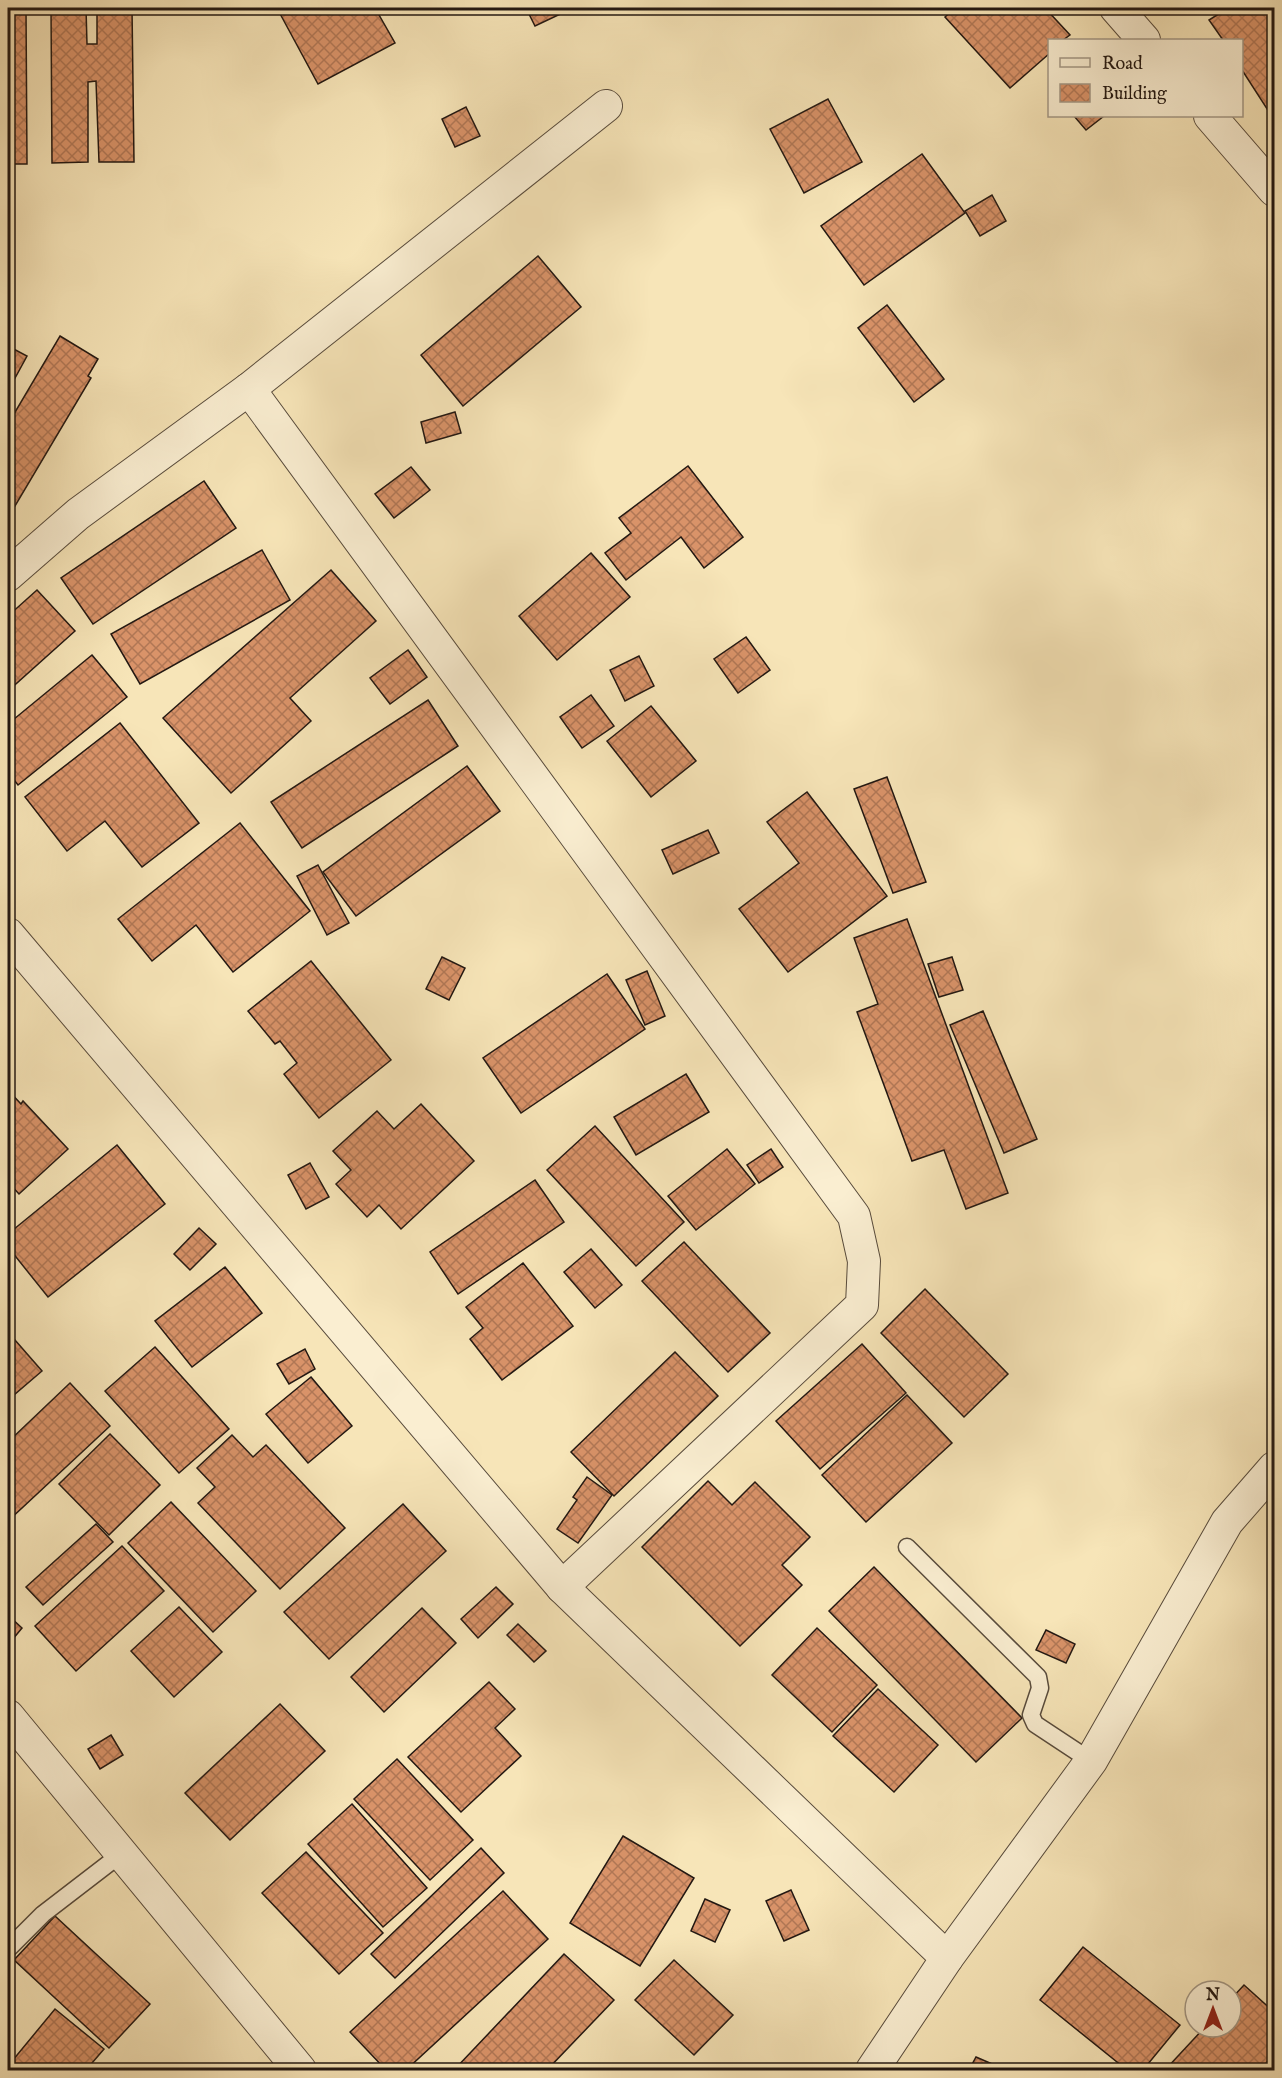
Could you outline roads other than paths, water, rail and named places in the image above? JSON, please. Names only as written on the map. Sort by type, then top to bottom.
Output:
[{"type":"street","points":[[1116,8],[1143,39]]},
{"type":"street","points":[[8,575],[78,514],[249,388],[606,106]]},
{"type":"street","points":[[1211,117],[1275,190]]},
{"type":"street","points":[[249,388],[854,1216],[864,1261],[862,1305],[562,1587]]},
{"type":"street","points":[[8,934],[562,1587],[947,1958]]},
{"type":"street","points":[[872,2070],[947,1958],[1091,1761],[1227,1522],[1275,1468]]},
{"type":"street","points":[[8,1716],[300,2070]]},
{"type":"lane","points":[[907,1547],[1038,1677],[1040,1688],[1031,1715],[1035,1724],[1091,1761]]},
{"type":"lane","points":[[8,1949],[43,1914],[121,1854]]}]
